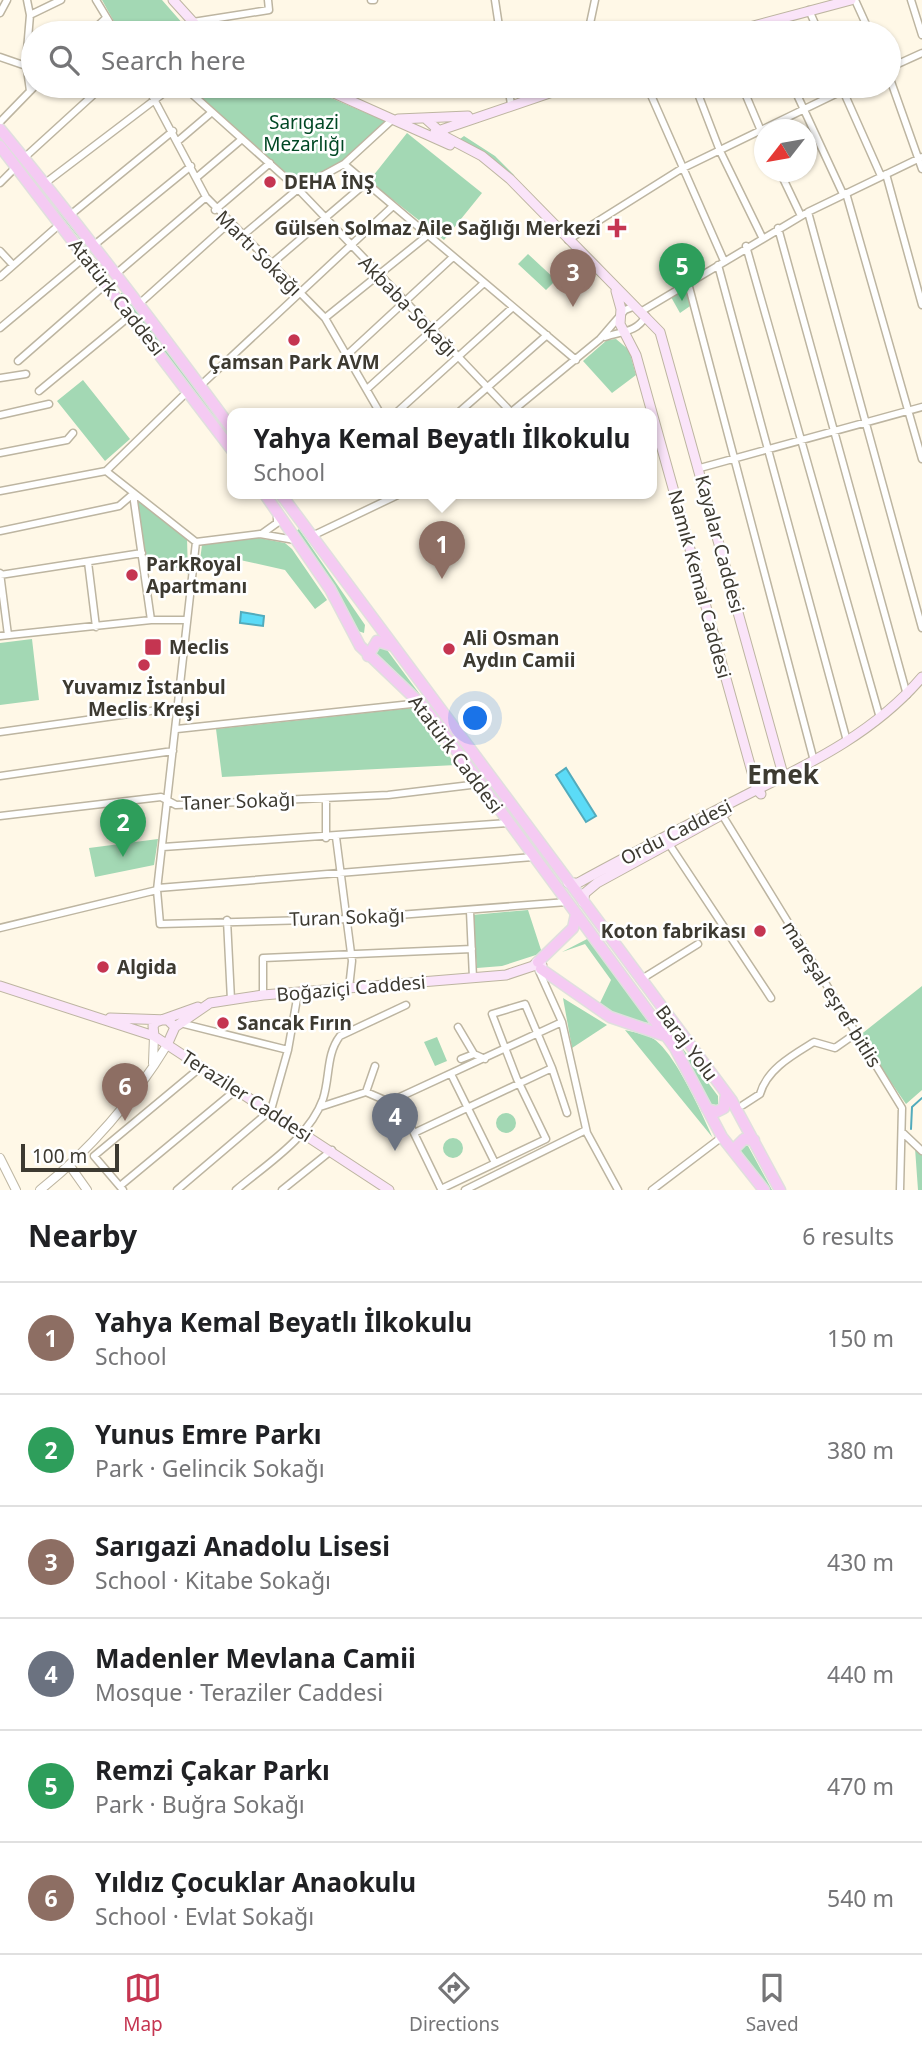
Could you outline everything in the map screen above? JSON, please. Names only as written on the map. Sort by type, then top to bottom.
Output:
[{"type":"main road","points":[[173,0],[190,21]]},
{"type":"main road","points":[[770,21],[853,0]]},
{"type":"main road","points":[[345,98],[393,119],[428,127],[491,164],[614,286]]},
{"type":"main road","points":[[428,127],[531,98]]},
{"type":"main road","points":[[428,127],[477,115]]},
{"type":"main road","name":"Atatürk Caddesi","points":[[0,129],[20,162],[65,220],[114,268],[227,422]]},
{"type":"main road","name":"Atatürk Caddesi","points":[[0,146],[44,184],[85,257],[227,443]]},
{"type":"main road","points":[[103,280],[114,268]]},
{"type":"main road","points":[[114,294],[117,286],[126,284]]},
{"type":"main road","name":"Kayalar Caddesi","points":[[614,286],[660,332],[700,468],[784,778]]},
{"type":"main road","name":"Namık Kemal Caddesi","points":[[614,286],[619,298],[620,324],[627,332],[652,408]]},
{"type":"main road","name":"Namık Kemal Caddesi","points":[[657,427],[759,792]]},
{"type":"main road","name":"Atatürk Caddesi","points":[[268,499],[302,545],[368,656],[421,704],[576,914]]},
{"type":"main road","name":"Atatürk Caddesi","points":[[284,499],[583,902]]},
{"type":"main road","points":[[353,633],[367,635],[373,622]]},
{"type":"main road","points":[[368,656],[377,641],[390,645]]},
{"type":"main road","name":"Ordu Caddesi","points":[[568,883],[578,883],[721,812],[814,761],[880,718],[922,677]]},
{"type":"main road","name":"Ordu Caddesi","points":[[583,902],[585,893],[597,883],[721,812]]},
{"type":"main road","name":"Baraj Yolu","points":[[583,902],[726,1095],[754,1140],[780,1190]]},
{"type":"main road","points":[[576,914],[573,928],[538,967],[610,1017],[648,1027],[665,1035]]},
{"type":"main road","name":"Baraj Yolu","points":[[576,914],[665,1035],[694,1080],[722,1137],[764,1190]]},
{"type":"main road","name":"Boğaziçi Caddesi","points":[[178,1025],[210,1003],[263,995],[506,975],[538,967]]},
{"type":"main road","name":"Teraziler Caddesi","points":[[0,986],[98,1016],[154,1037],[271,1110],[389,1190]]},
{"type":"main road","points":[[154,1037],[153,1026],[161,1019],[210,1003]]},
{"type":"main road","name":"Teraziler Caddesi","points":[[98,1016],[161,1019]]},
{"type":"main road","points":[[161,1019],[178,1025],[167,1045]]},
{"type":"main road","points":[[707,1109],[716,1112],[724,1108],[726,1095]]},
{"type":"main road","points":[[733,1150],[744,1139],[754,1140]]},
{"type":"street","points":[[0,13],[7,0]]},
{"type":"street","points":[[27,0],[30,21]]},
{"type":"street","points":[[30,15],[61,0]]},
{"type":"street","points":[[96,0],[108,21]]},
{"type":"street","points":[[198,21],[269,10],[268,0]]},
{"type":"street","points":[[495,0],[498,21]]},
{"type":"street","points":[[591,21],[595,0]]},
{"type":"street","points":[[853,0],[864,21]]},
{"type":"street","points":[[911,0],[922,35]]},
{"type":"street","points":[[810,10],[814,21]]},
{"type":"street","points":[[103,21],[106,18]]},
{"type":"street","points":[[901,63],[922,53]]},
{"type":"street","points":[[0,57],[21,64]]},
{"type":"street","points":[[0,122],[23,98]]},
{"type":"street","points":[[0,183],[90,98]]},
{"type":"street","points":[[44,184],[153,98]]},
{"type":"street","name":"Martı Sokağı","points":[[155,98],[215,210],[325,318],[377,408]]},
{"type":"street","name":"Akbaba Sokağı","points":[[196,98],[298,189],[506,408]]},
{"type":"street","points":[[510,98],[511,104]]},
{"type":"street","points":[[652,98],[721,263],[766,449],[846,741]]},
{"type":"street","points":[[700,98],[720,151],[762,237]]},
{"type":"street","points":[[747,98],[756,119]]},
{"type":"street","points":[[798,98],[845,193],[922,459]]},
{"type":"street","points":[[785,119],[825,98]]},
{"type":"street","points":[[847,98],[884,175],[922,305]]},
{"type":"street","points":[[898,98],[921,158],[922,169]]},
{"type":"street","points":[[178,141],[212,112]]},
{"type":"street","points":[[242,236],[298,189],[344,164],[393,119]]},
{"type":"street","points":[[0,276],[173,131]]},
{"type":"street","points":[[568,240],[681,169],[754,134]]},
{"type":"street","points":[[196,178],[242,139]]},
{"type":"street","points":[[515,408],[600,339],[625,310],[641,311],[778,228],[921,158]]},
{"type":"street","points":[[215,210],[270,163]]},
{"type":"street","points":[[344,164],[576,360]]},
{"type":"street","points":[[93,246],[191,166]]},
{"type":"street","points":[[785,182],[801,216]]},
{"type":"street","points":[[270,265],[366,183]]},
{"type":"street","points":[[114,268],[206,197]]},
{"type":"street","points":[[200,386],[393,206]]},
{"type":"street","points":[[808,212],[868,422],[922,628]]},
{"type":"street","points":[[139,304],[229,223]]},
{"type":"street","points":[[778,228],[906,695]]},
{"type":"street","points":[[325,318],[428,235]]},
{"type":"street","points":[[746,246],[880,718]]},
{"type":"street","points":[[0,251],[13,265]]},
{"type":"street","points":[[0,328],[85,257]]},
{"type":"street","points":[[347,355],[453,257]]},
{"type":"street","points":[[18,361],[103,280]]},
{"type":"street","points":[[367,389],[484,283]]},
{"type":"street","points":[[688,283],[814,761]]},
{"type":"street","points":[[402,408],[513,307]]},
{"type":"street","points":[[600,339],[638,327],[641,311]]},
{"type":"street","points":[[38,391],[130,316]]},
{"type":"street","points":[[464,408],[547,335]]},
{"type":"street","points":[[0,378],[26,374]]},
{"type":"street","points":[[0,491],[106,471],[188,391]]},
{"type":"street","points":[[0,415],[49,404]]},
{"type":"street","points":[[700,468],[922,407]]},
{"type":"street","points":[[0,453],[67,440],[73,433]]},
{"type":"street","points":[[106,471],[195,542],[260,534],[283,536],[302,545]]},
{"type":"street","points":[[0,531],[119,506],[133,494]]},
{"type":"street","points":[[133,494],[151,620]]},
{"type":"street","points":[[312,537],[390,499]]},
{"type":"street","points":[[260,534],[277,523],[276,510]]},
{"type":"street","points":[[157,889],[177,729],[195,542]]},
{"type":"street","points":[[142,553],[0,574],[4,635],[151,620],[187,620]]},
{"type":"street","points":[[88,562],[96,626]]},
{"type":"street","points":[[177,729],[421,704]]},
{"type":"street","points":[[0,732],[178,707]]},
{"type":"street","points":[[0,776],[173,751]]},
{"type":"street","name":"Taner Sokağı","points":[[0,816],[161,797],[176,805],[388,795],[479,784]]},
{"type":"street","points":[[326,798],[326,838]]},
{"type":"street","name":"mareşal eşref bitlis","points":[[721,812],[902,1108],[901,1190]]},
{"type":"street","points":[[163,847],[336,838],[508,823]]},
{"type":"street","points":[[336,838],[351,955],[349,988]]},
{"type":"street","points":[[669,844],[771,998]]},
{"type":"street","points":[[0,928],[157,889],[533,857]]},
{"type":"street","name":"Turan Sokağı","points":[[157,889],[160,924],[227,920],[346,919],[568,902]]},
{"type":"street","points":[[470,911],[473,978]]},
{"type":"street","points":[[227,920],[231,1000]]},
{"type":"street","points":[[640,980],[698,944]]},
{"type":"street","points":[[263,995],[263,958],[472,949]]},
{"type":"street","points":[[538,967],[562,1023],[586,1130],[618,1190]]},
{"type":"street","points":[[177,1190],[271,1110],[288,1050],[298,993]]},
{"type":"street","points":[[236,1190],[304,1132],[320,1107],[333,1045],[340,1035],[406,1004]]},
{"type":"street","points":[[397,1098],[441,1189],[546,1139],[519,1084],[492,1014],[525,1004],[552,1068],[567,1113]]},
{"type":"street","points":[[320,1107],[366,1092],[389,1102],[562,1023]]},
{"type":"street","points":[[178,1025],[288,1050]]},
{"type":"street","points":[[458,1027],[474,1054],[485,1059]]},
{"type":"street","points":[[743,1105],[760,1094],[764,1079],[771,1072],[814,1042],[835,1048],[855,1034]]},
{"type":"street","points":[[152,1066],[156,1049],[154,1037]]},
{"type":"street","points":[[40,1190],[70,1166],[167,1045]]},
{"type":"street","points":[[461,1059],[474,1054]]},
{"type":"street","points":[[366,1092],[374,1066]]},
{"type":"street","points":[[201,1067],[94,1156],[121,1188],[237,1089]]},
{"type":"street","points":[[414,1133],[552,1068]]},
{"type":"street","points":[[451,1074],[495,1163]]},
{"type":"street","points":[[465,1190],[565,1138],[586,1130]]},
{"type":"street","points":[[902,1132],[922,1151]]},
{"type":"street","points":[[652,1190],[722,1137]]},
{"type":"street","points":[[282,1190],[332,1150]]},
{"type":"street","points":[[0,1158],[16,1190]]},
{"type":"street","points":[[70,1166],[87,1190]]},
{"type":"green space","points":[[102,0],[162,0],[180,21],[114,21]]},
{"type":"green space","name":"Sarıgazi Mezarlığı","points":[[202,98],[331,98],[385,121],[343,161],[298,184]]},
{"type":"green space","points":[[407,133],[482,193],[444,240],[369,181]]},
{"type":"green space","points":[[464,136],[495,156],[515,176],[460,139]]},
{"type":"green space","points":[[0,137],[105,267],[104,269],[0,141]]},
{"type":"green space","points":[[528,254],[556,280],[546,290],[518,264]]},
{"type":"green space","points":[[574,271],[588,285],[579,294],[564,280]]},
{"type":"green space","points":[[686,288],[693,304],[680,313],[671,297]]},
{"type":"green space","points":[[124,291],[227,432],[227,438],[119,295]]},
{"type":"green space","points":[[616,339],[629,350],[636,375],[612,393],[583,361],[607,340]]},
{"type":"green space","points":[[83,380],[130,439],[105,461],[57,401]]},
{"type":"green space","points":[[135,499],[187,538],[188,574],[158,558],[145,559]]},
{"type":"green space","points":[[299,529],[365,625],[364,633],[358,631],[328,576],[296,531]]},
{"type":"green space","points":[[259,538],[285,543],[292,549],[327,600],[315,609],[285,570],[240,560],[199,568],[202,545]]},
{"type":"green space","points":[[32,639],[39,700],[0,705],[0,643]]},
{"type":"green space","points":[[384,646],[718,1096],[718,1105],[709,1104],[688,1062],[646,1002],[462,762],[375,655],[375,648]]},
{"type":"green space","points":[[412,708],[456,765],[222,777],[216,729]]},
{"type":"green space","points":[[158,839],[154,865],[95,877],[89,848]]},
{"type":"green space","points":[[528,910],[542,953],[502,966],[477,968],[472,915]]},
{"type":"green space","points":[[589,938],[649,1023],[622,1019],[599,1005],[611,980],[585,944],[562,952]]},
{"type":"green space","points":[[922,986],[922,1090],[906,1104],[859,1036]]},
{"type":"green space","points":[[563,998],[607,1025],[572,1048]]},
{"type":"green space","points":[[625,1030],[652,1038],[669,1055],[687,1084],[713,1138]]},
{"type":"green space","points":[[437,1037],[447,1061],[435,1066],[424,1042]]},
{"type":"green space","points":[[506,1113],[513,1116],[516,1123],[513,1130],[506,1133],[499,1130],[496,1123],[499,1116]]},
{"type":"green space","points":[[453,1138],[460,1141],[463,1148],[460,1155],[453,1158],[446,1155],[443,1148],[446,1141]]},
{"type":"green space","points":[[747,1144],[772,1190],[768,1190],[737,1150]]},
{"type":"green space","points":[[915,1148],[922,1155],[922,1190],[918,1190]]},
{"type":"water","points":[[241,612],[264,616],[263,626],[240,623]]},
{"type":"water","points":[[566,768],[596,816],[586,822],[556,775]]},
{"type":"waterway","points":[[911,1129],[912,1107],[922,1098]]},
{"type":"place","name":"DEHA İNŞ","points":[[270,182]]},
{"type":"place","name":"Gülsen Solmaz Aile Sağlığı Merkezi","points":[[617,228]]},
{"type":"place","name":"Remzi Çakar Parkı","points":[[682,301]]},
{"type":"place","name":"Sarıgazi Anadolu Lisesi","points":[[573,307]]},
{"type":"place","name":"Çamsan Park AVM","points":[[294,340]]},
{"type":"place","name":"ParkRoyal Apartmanı","points":[[132,575]]},
{"type":"place","name":"Yahya Kemal Beyatlı İlkokulu","points":[[442,579]]},
{"type":"place","name":"Meclis","points":[[153,647]]},
{"type":"place","name":"Ali Osman Aydın Camii","points":[[449,649]]},
{"type":"place","name":"Yuvamız İstanbul Meclis Kreşi","points":[[144,665]]},
{"type":"place","name":"Yunus Emre Parkı","points":[[123,857]]},
{"type":"place","name":"Koton fabrikası","points":[[760,931]]},
{"type":"place","name":"Algida","points":[[103,967]]},
{"type":"place","name":"Sancak Fırın","points":[[223,1023]]},
{"type":"place","name":"Yıldız Çocuklar Anaokulu","points":[[125,1121]]},
{"type":"place","name":"Madenler Mevlana Camii","points":[[395,1151]]},
{"type":"district","name":"Emek","points":[[783,774]]}]
